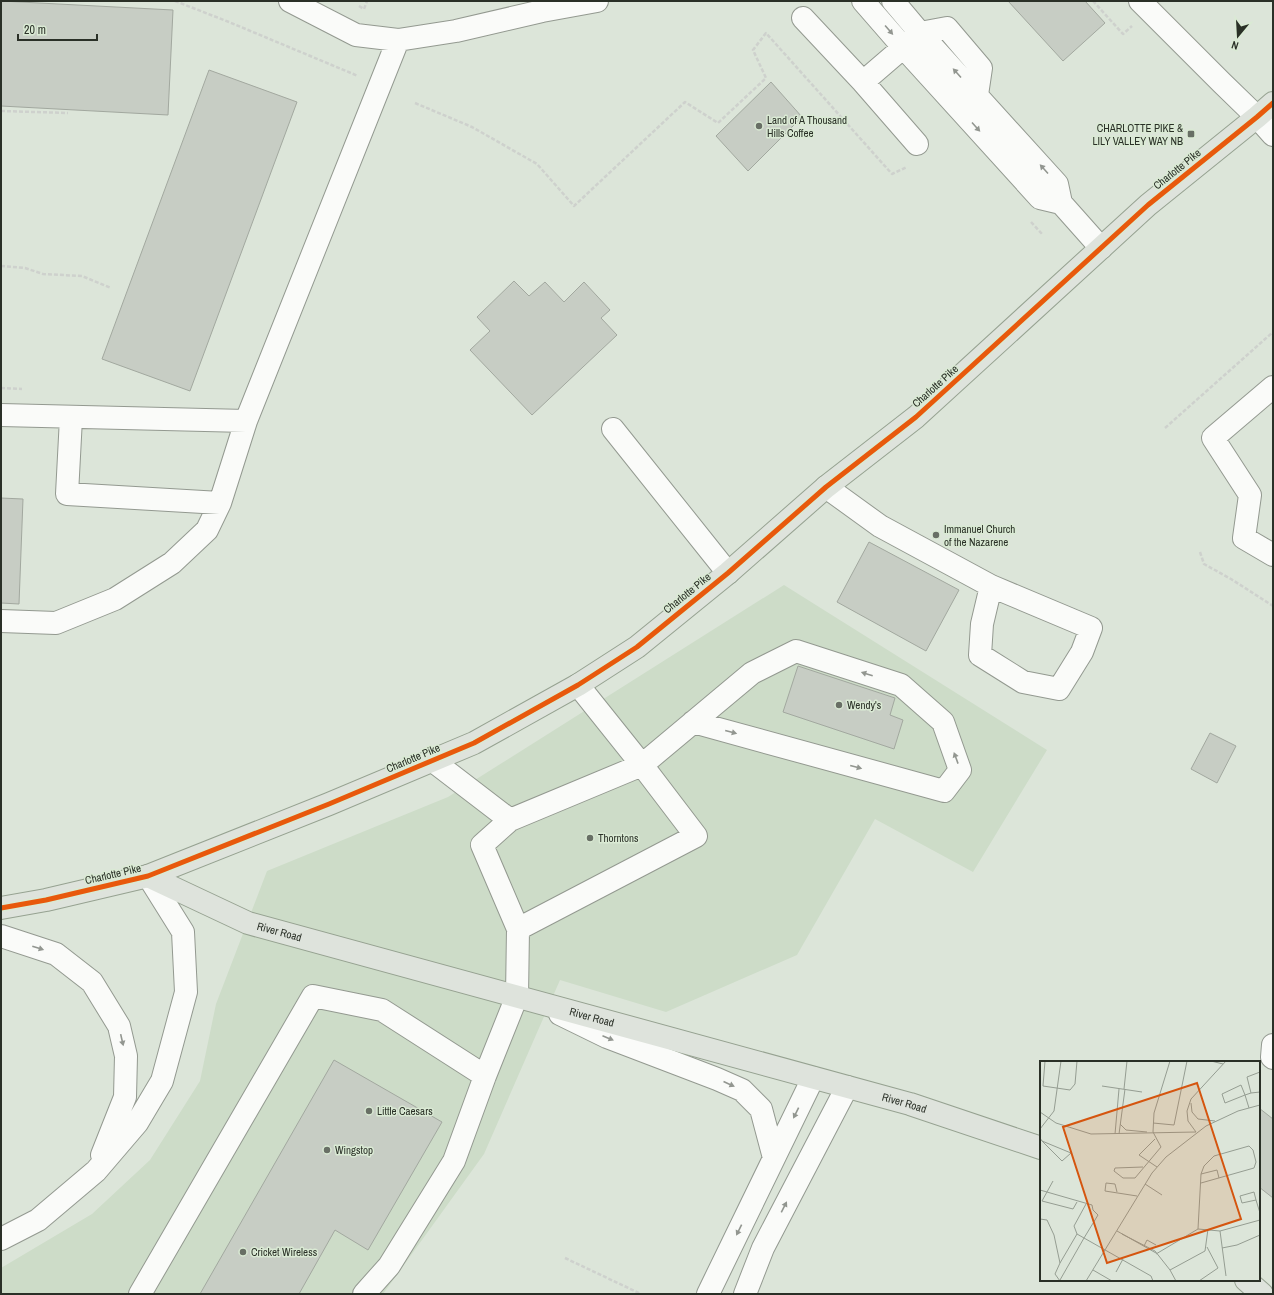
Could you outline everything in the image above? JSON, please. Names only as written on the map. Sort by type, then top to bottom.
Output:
[{"type":"main road","name":"Charlotte Pike","points":[[1,908],[46,900],[148,876],[433,761],[474,743],[578,685],[637,648],[728,573],[826,488],[916,418],[1148,205],[1265,110]]},
{"type":"main road","name":"River Road","points":[[148,876],[248,923],[910,1104],[1040,1148]]},
{"type":"main road","points":[[1247,1281],[1262,1294]]},
{"type":"lane","points":[[302,4],[356,35],[398,40],[456,31],[542,11],[597,1]]},
{"type":"lane","points":[[863,1],[1040,198],[1061,203]]},
{"type":"lane","points":[[893,1],[920,33],[1057,184],[1061,203],[1102,248]]},
{"type":"lane","points":[[1140,1],[1222,83],[1265,110],[1273,135]]},
{"type":"lane","points":[[803,18],[863,82],[915,154]]},
{"type":"lane","points":[[863,82],[920,33]]},
{"type":"lane","points":[[1,621],[56,623],[115,599],[172,563],[207,530],[220,503],[246,421],[398,40]]},
{"type":"lane","points":[[1273,387],[1213,438],[1250,495],[1244,538],[1273,555]]},
{"type":"lane","points":[[1,415],[71,418],[246,421]]},
{"type":"lane","points":[[71,418],[67,494],[220,503]]},
{"type":"lane","points":[[614,428],[728,573]]},
{"type":"lane","points":[[826,488],[880,526],[991,586],[1091,628],[1082,652],[1059,689],[1023,682],[980,655],[982,624],[991,586]]},
{"type":"lane","points":[[364,1294],[389,1266],[454,1161],[485,1076],[526,999],[518,929],[482,845],[510,820],[642,765],[693,722],[752,673],[796,652],[901,685],[943,722],[960,770],[944,791],[693,722]]},
{"type":"lane","points":[[518,929],[696,836],[578,685]]},
{"type":"lane","points":[[433,761],[510,820]]},
{"type":"lane","points":[[1,1239],[38,1220],[96,1171],[137,1122],[162,1081],[186,992],[183,932],[148,876]]},
{"type":"lane","points":[[1,936],[56,954],[92,982],[119,1026],[126,1056],[125,1097],[96,1171]]},
{"type":"lane","points":[[140,1294],[313,996],[382,1010],[485,1076]]},
{"type":"lane","points":[[526,999],[607,1037],[742,1090],[761,1109],[774,1158]]},
{"type":"lane","points":[[1273,1045],[1273,1058]]},
{"type":"lane","points":[[708,1294],[813,1078]]},
{"type":"lane","points":[[745,1294],[763,1248],[846,1087]]},
{"type":"path","points":[[175,1],[229,22],[359,77]]},
{"type":"path","points":[[354,4],[364,9],[367,1]]},
{"type":"path","points":[[415,103],[472,127],[537,164],[574,206],[685,102],[718,123],[766,78],[752,50],[766,33],[892,174],[915,154]]},
{"type":"path","points":[[1,111],[68,113]]},
{"type":"path","points":[[1027,217],[1043,235]]},
{"type":"path","points":[[1,266],[25,268],[43,274],[82,276],[112,288]]},
{"type":"path","points":[[1166,428],[1273,332]]},
{"type":"path","points":[[1,388],[24,389]]},
{"type":"path","points":[[1200,552],[1204,564],[1231,579],[1273,606]]},
{"type":"path","points":[[565,1258],[641,1294]]},
{"type":"shaded area","points":[[784,585],[1047,750],[973,872],[875,819],[797,955],[666,1012],[560,980],[484,1154],[383,1294],[1,1294],[1,1268],[92,1214],[150,1160],[200,1081],[216,1004],[267,871],[448,797]]},
{"type":"building","points":[[1,1],[173,10],[168,115],[1,106]]},
{"type":"building","points":[[1008,1],[1085,1],[1105,23],[1063,61]]},
{"type":"building","points":[[209,70],[297,102],[190,391],[102,359]]},
{"type":"building","name":"Land of A Thousand Hills Coffee","points":[[771,82],[802,117],[748,171],[716,136]]},
{"type":"building","points":[[514,281],[529,296],[545,282],[564,302],[584,282],[610,310],[601,318],[617,335],[532,415],[470,350],[490,331],[477,317]]},
{"type":"building","points":[[1,498],[23,499],[19,604],[1,603]]},
{"type":"building","points":[[869,542],[959,590],[926,651],[837,602]]},
{"type":"building","name":"Wendy's","points":[[798,666],[895,698],[890,715],[903,720],[894,749],[783,712]]},
{"type":"building","points":[[1210,733],[1236,746],[1217,783],[1191,769]]},
{"type":"building","points":[[334,1060],[442,1122],[368,1250],[335,1230],[299,1294],[200,1294]]},
{"type":"building","points":[[1260,1109],[1273,1119],[1273,1198],[1260,1188]]},
{"type":"cycle path","points":[[1,908],[46,900],[148,876],[329,804],[474,743],[578,685],[637,647],[728,573],[826,487],[916,417],[1148,205],[1273,103]]},
{"type":"place","name":"Land of A Thousand Hills Coffee","points":[[759,126]]},
{"type":"place","name":"CHARLOTTE PIKE & LILY VALLEY WAY NB","points":[[1191,134]]},
{"type":"place","name":"Immanuel Church of the Nazarene","points":[[936,535]]},
{"type":"place","name":"Wendy's","points":[[839,705]]},
{"type":"place","name":"Thorntons","points":[[590,838]]},
{"type":"place","name":"Little Caesars","points":[[369,1111]]},
{"type":"place","name":"Wingstop","points":[[327,1150]]},
{"type":"place","name":"Cricket Wireless","points":[[243,1252]]}]
